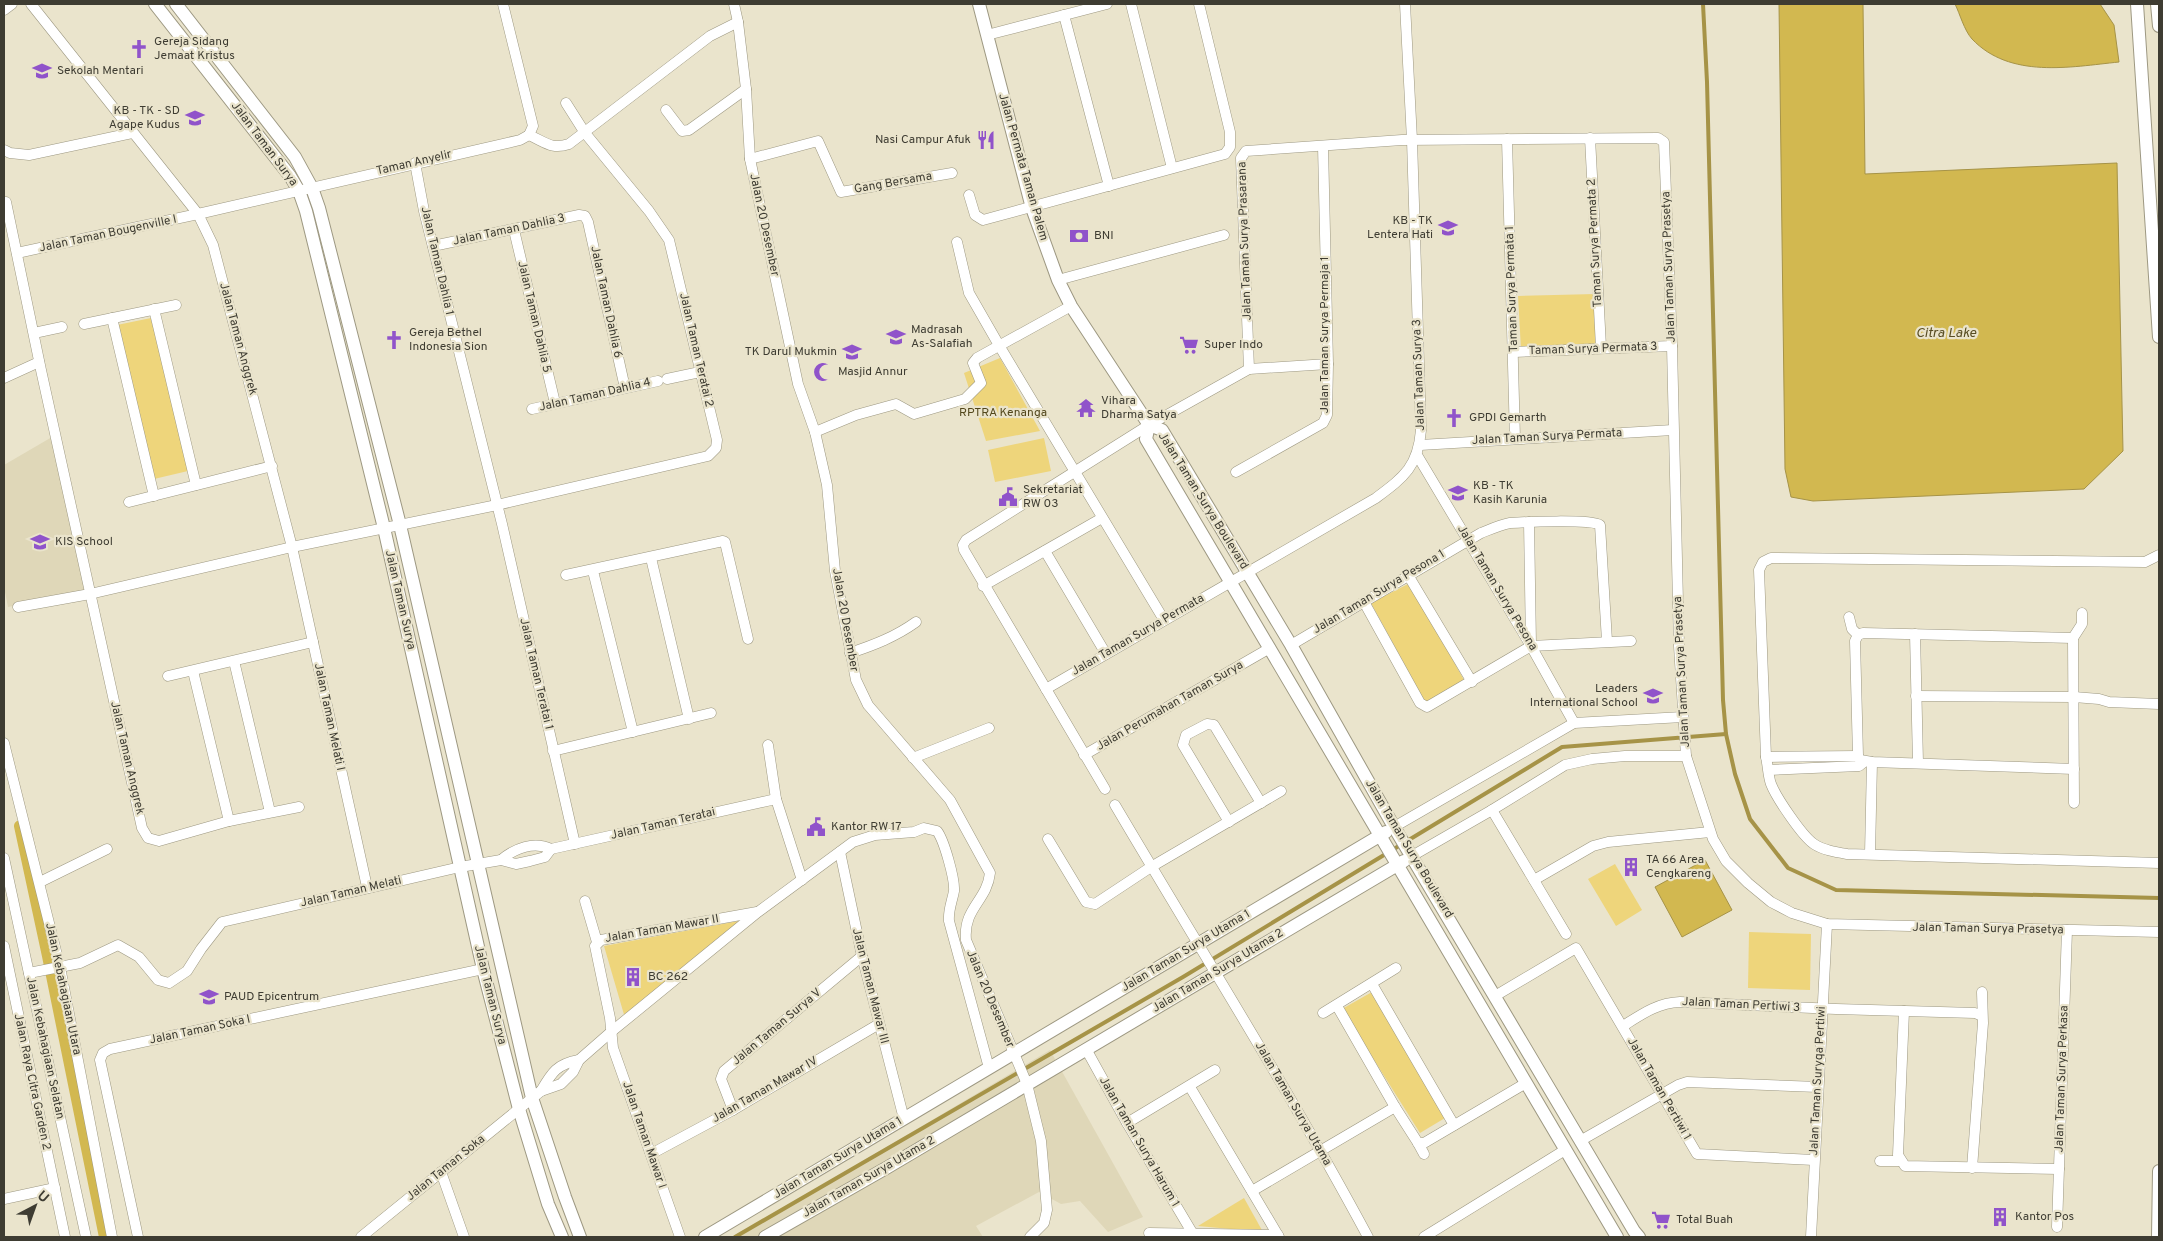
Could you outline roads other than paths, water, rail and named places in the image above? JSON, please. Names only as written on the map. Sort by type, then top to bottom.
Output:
[{"type":"street","points":[[4,10],[12,4]]},
{"type":"street","name":"Jalan Taman Bougenville I","points":[[31,4],[198,214]]},
{"type":"street","name":"Jalan Taman Surya","points":[[155,4],[280,163],[299,191],[306,211],[384,528],[483,969],[519,1109],[548,1204],[562,1237]]},
{"type":"street","name":"Jalan Taman Surya","points":[[176,4],[295,157],[312,188],[400,525],[479,864],[536,1094],[565,1197],[580,1237]]},
{"type":"street","points":[[503,4],[532,126],[529,135],[553,147],[569,144],[586,133],[710,36],[738,22]]},
{"type":"street","name":"Jalan 20 Desember","points":[[734,4],[746,89],[750,159],[798,384],[815,432],[827,485],[835,571],[856,680],[868,705],[950,800],[990,873],[989,885],[968,917],[965,928],[966,940],[1025,1080],[1041,1142],[1047,1210],[1044,1223],[1030,1237]]},
{"type":"street","name":"Jalan Permata Taman Palem","points":[[979,4],[1032,208],[1058,280],[1071,306],[1149,425]]},
{"type":"street","points":[[987,35],[1107,4]]},
{"type":"street","points":[[1131,4],[1172,168]]},
{"type":"street","points":[[969,195],[975,215],[980,220],[1032,208],[1225,154],[1230,147],[1230,132],[1199,4]]},
{"type":"street","name":"Jalan Taman Surya 3","points":[[1231,581],[1376,498],[1402,478],[1417,455],[1420,445],[1421,420],[1407,140],[1410,127],[1405,4]]},
{"type":"street","points":[[2137,4],[2159,337]]},
{"type":"street","points":[[2157,4],[2159,26]]},
{"type":"street","points":[[1064,15],[1109,186]]},
{"type":"street","points":[[666,110],[682,131],[689,130],[746,89]]},
{"type":"street","points":[[566,104],[586,133]]},
{"type":"street","points":[[4,150],[10,153],[30,155],[132,133]]},
{"type":"street","name":"Jalan Taman Teratai 2","points":[[497,505],[708,456],[716,448],[717,440],[670,240],[649,210],[586,133]]},
{"type":"street","name":"Taman Anyelir","points":[[299,191],[520,140],[529,135]]},
{"type":"street","name":"Taman Surya Permata 2","points":[[1590,138],[1601,348]]},
{"type":"street","name":"Jalan Taman Surya Prasarana","points":[[1249,368],[1241,158],[1246,151],[1407,140],[1658,138],[1664,142]]},
{"type":"street","name":"Taman Surya Permata 1","points":[[1507,139],[1515,439]]},
{"type":"street","name":"Gang Bersama","points":[[750,159],[818,141],[841,192],[952,173]]},
{"type":"street","name":"Jalan Taman Surya Prasetya","points":[[1664,142],[1685,752],[1710,832],[1726,861],[1771,902],[1792,913],[1827,924],[2159,932]]},
{"type":"street","name":"Jalan Taman Surya Permaja 1","points":[[1236,472],[1323,423],[1327,415],[1328,364],[1323,146]]},
{"type":"street","name":"Jalan Taman Dahlia 1","points":[[415,163],[433,246],[497,505]]},
{"type":"street","name":"Jalan Taman Bougenville I","points":[[17,253],[299,191]]},
{"type":"street","points":[[6,202],[34,332],[62,326]]},
{"type":"street","name":"Jalan Taman Anggrek","points":[[198,214],[213,245],[292,547]]},
{"type":"street","name":"Jalan Taman Dahlia 3","points":[[433,246],[580,215],[585,216]]},
{"type":"street","name":"Jalan Taman Dahlia 6","points":[[585,216],[588,222],[625,388]]},
{"type":"street","name":"Jalan Taman Dahlia 5","points":[[514,230],[555,404]]},
{"type":"street","points":[[1058,280],[1224,235]]},
{"type":"street","points":[[956,242],[969,292],[1164,620]]},
{"type":"street","points":[[84,324],[176,305]]},
{"type":"street","points":[[815,432],[856,415],[896,404],[914,414],[965,399],[981,383],[973,363],[977,358],[1000,347],[1071,306]]},
{"type":"street","points":[[154,309],[196,485]]},
{"type":"street","points":[[112,318],[154,496]]},
{"type":"street","name":"Jalan Taman Anggrek","points":[[34,332],[142,828],[148,838],[158,841],[229,821],[299,806]]},
{"type":"street","name":"Taman Surya Permata 3","points":[[1514,352],[1672,346]]},
{"type":"street","points":[[4,378],[39,362]]},
{"type":"street","points":[[1149,425],[1249,368],[1328,364]]},
{"type":"street","name":"Jalan Taman Dahlia 4","points":[[532,409],[700,372]]},
{"type":"street","name":"Jalan Perumahan Taman Surya","points":[[1149,425],[966,540],[963,545],[964,550],[1084,755],[1270,648]]},
{"type":"street","name":"Jalan Taman Surya Boulevard","points":[[1617,1237],[1146,439],[1149,425],[1162,430],[1291,645],[1396,830],[1580,1141],[1634,1231],[1640,1237]]},
{"type":"street","name":"Jalan Taman Surya Permata","points":[[1420,445],[1673,430]]},
{"type":"street","name":"Jalan Taman Surya Pesona","points":[[1417,455],[1531,646],[1574,723]]},
{"type":"street","points":[[128,502],[272,466]]},
{"type":"street","points":[[18,608],[90,594],[292,547],[497,505]]},
{"type":"street","name":"Jalan Taman Teratai 1","points":[[497,505],[575,844]]},
{"type":"street","points":[[984,586],[1102,518]]},
{"type":"street","points":[[1529,522],[1531,646]]},
{"type":"street","name":"Jalan Taman Surya Pesona 1","points":[[1291,645],[1467,540],[1497,526],[1529,522],[1590,522],[1605,525],[1607,641]]},
{"type":"street","points":[[566,575],[593,571],[725,542],[748,639]]},
{"type":"street","name":"Jalan Taman Melati I","points":[[292,547],[367,887]]},
{"type":"street","points":[[1045,551],[1106,654]]},
{"type":"street","points":[[2159,555],[2145,562],[1771,558],[1763,562],[1759,570],[1768,770],[1771,784],[1800,831],[1814,844],[1832,852],[2159,863]]},
{"type":"street","points":[[651,558],[688,719]]},
{"type":"street","points":[[593,571],[633,732]]},
{"type":"street","points":[[1408,575],[1472,682]]},
{"type":"street","name":"Jalan Taman Surya Permata","points":[[1046,689],[1231,581]]},
{"type":"street","points":[[1364,602],[1421,707],[1472,682],[1531,646],[1631,641]]},
{"type":"street","points":[[2074,804],[2073,638],[2082,624],[2082,613]]},
{"type":"street","points":[[1850,617],[1852,629],[1858,635]]},
{"type":"street","points":[[850,653],[898,635],[916,622]]},
{"type":"street","points":[[1870,854],[1865,760],[1855,642],[1858,635],[1863,633],[2073,638]]},
{"type":"street","points":[[1915,634],[1918,763]]},
{"type":"street","points":[[168,676],[313,642]]},
{"type":"street","points":[[234,661],[270,812]]},
{"type":"street","points":[[193,671],[229,821]]},
{"type":"street","points":[[1916,696],[2074,698],[2099,699],[2109,702],[2159,704]]},
{"type":"street","points":[[2099,699],[2110,696],[2159,699]]},
{"type":"street","points":[[553,751],[711,713]]},
{"type":"street","name":"Jalan Taman Surya Utama 1","points":[[705,1237],[989,1068],[1014,1057],[1574,723],[1683,718]]},
{"type":"street","points":[[1229,822],[1183,745],[1186,735],[1207,724],[1214,725],[1261,803]]},
{"type":"street","points":[[913,758],[988,728]]},
{"type":"street","name":"Jalan Kebahagiaan Utara","points":[[4,743],[9,781],[40,882],[60,967],[112,1237]]},
{"type":"street","points":[[768,745],[776,799],[802,880]]},
{"type":"street","name":"Jalan Taman Surya Utama 2","points":[[765,1237],[1025,1080],[1086,1049],[1214,968],[1410,852],[1492,810],[1565,765],[1578,761],[1685,752]]},
{"type":"street","points":[[1084,755],[1105,790]]},
{"type":"street","points":[[1766,757],[2074,769]]},
{"type":"street","points":[[1768,770],[1859,766],[1865,760]]},
{"type":"street","points":[[1048,839],[1086,902],[1090,905],[1095,904],[1151,867],[1281,791]]},
{"type":"street","name":"Jalan Taman Teratai","points":[[501,860],[513,850],[541,844],[551,849],[776,799]]},
{"type":"street","name":"Jalan Taman Surya Utama","points":[[1114,805],[1214,968],[1322,1151],[1368,1237]]},
{"type":"street","points":[[1492,810],[1566,934]]},
{"type":"street","name":"Jalan Taman Soka","points":[[361,1237],[519,1109],[536,1094],[552,1073],[564,1063],[579,1060],[758,912],[859,840],[883,834],[914,832],[928,828],[937,831],[940,835],[954,886],[949,906],[949,921],[989,1068]]},
{"type":"street","points":[[1534,880],[1593,846],[1608,842],[1710,832]]},
{"type":"street","points":[[40,882],[108,849]]},
{"type":"street","name":"Jalan Taman Teratai","points":[[479,864],[501,860],[516,864],[545,857],[551,849]]},
{"type":"street","name":"Jalan Taman Mawar III","points":[[840,852],[862,956],[904,1119]]},
{"type":"street","name":"Jalan Kebahagiaan Selatan","points":[[4,858],[86,1237]]},
{"type":"street","name":"Jalan Taman Melati","points":[[60,967],[80,963],[118,945],[138,957],[158,980],[169,983],[187,971],[222,922],[367,887],[479,864]]},
{"type":"street","points":[[584,901],[597,942]]},
{"type":"street","name":"Jalan Taman Mawar II","points":[[611,1032],[595,950],[597,942],[758,912]]},
{"type":"street","name":"Jalan Taman Suryqa Pertiwi","points":[[1811,1237],[1827,924]]},
{"type":"street","name":"Jalan Taman Surya Perkasa","points":[[2057,1227],[2067,930]]},
{"type":"street","name":"Jalan Raya Citra Garden 2","points":[[4,946],[64,1237]]},
{"type":"street","name":"Jalan Taman Pertiwi 1","points":[[1495,996],[1576,948],[1697,1154],[1814,1160]]},
{"type":"street","name":"Jalan Taman Surya V","points":[[733,1110],[721,1079],[724,1071],[862,956]]},
{"type":"street","points":[[29,973],[60,967]]},
{"type":"street","points":[[1324,1013],[1396,968]]},
{"type":"street","name":"Jalan Taman Soka I","points":[[138,1237],[100,1060],[103,1053],[483,969]]},
{"type":"street","points":[[1372,984],[1454,1125]]},
{"type":"street","points":[[1972,1168],[1983,1022],[1982,992]]},
{"type":"street","name":"Jalan Taman Pertiwi 3","points":[[1623,1026],[1653,1007],[1666,1003],[1680,1002],[1904,1012],[1975,1013],[1982,1016]]},
{"type":"street","points":[[1337,1006],[1424,1154]]},
{"type":"street","points":[[1904,1012],[1898,1155],[1900,1161],[1907,1167],[2059,1169]]},
{"type":"street","name":"Jalan Taman Mawar IV","points":[[650,1154],[733,1110],[879,1024]]},
{"type":"street","name":"Jalan Taman Mawar I","points":[[611,1032],[613,1048],[680,1237]]},
{"type":"street","name":"Jalan Taman Surya Harum 1","points":[[1086,1049],[1127,1123],[1193,1234]]},
{"type":"street","points":[[1127,1123],[1190,1087],[1215,1070]]},
{"type":"street","points":[[1580,1141],[1678,1085],[1687,1082],[1818,1088]]},
{"type":"street","points":[[1416,1141],[1424,1143],[1526,1084]]},
{"type":"street","points":[[1190,1087],[1279,1236]]},
{"type":"street","points":[[1252,1190],[1395,1107]]},
{"type":"street","points":[[1424,1237],[1565,1150]]},
{"type":"street","points":[[1880,1161],[1900,1161]]},
{"type":"street","points":[[2158,1237],[2159,1171]]},
{"type":"street","points":[[441,1172],[464,1237]]},
{"type":"street","points":[[4,1199],[55,1188]]},
{"type":"street","points":[[1149,1233],[1279,1236]]},
{"type":"water","name":"Citra Lake","points":[[1779,4],[1863,4],[1865,174],[2117,163],[2123,451],[2084,489],[1813,501],[1791,497],[1785,469]]},
{"type":"water","points":[[1955,4],[2100,4],[2114,25],[2119,62],[2081,66],[2041,67],[2022,65],[2004,60],[1987,52],[1972,39],[1964,27]]},
{"type":"water","points":[[1705,860],[1732,910],[1682,937],[1655,887]]},
{"type":"waterway","points":[[1703,4],[1707,82],[1723,700],[1726,734],[1735,774],[1750,819],[1788,868],[1836,890],[2159,898]]},
{"type":"waterway","points":[[735,1237],[1183,977],[1562,747],[1726,734]]},
{"type":"waterway","points":[[20,826],[105,1237]]},
{"type":"place","name":"Gereja Sidang Jemaat Kristus","points":[[139,49]]},
{"type":"place","name":"Sekolah Mentari","points":[[42,71]]},
{"type":"place","name":"KB - TK - SD Agape Kudus","points":[[195,118]]},
{"type":"place","name":"Nasi Campur Afuk","points":[[986,140]]},
{"type":"place","name":"KB - TK Lentera Hati","points":[[1448,228]]},
{"type":"place","name":"BNI","points":[[1079,236]]},
{"type":"place","name":"Madrasah As-Salafiah","points":[[896,337]]},
{"type":"place","name":"Gereja Bethel Indonesia Sion","points":[[394,340]]},
{"type":"place","name":"Super Indo","points":[[1189,345]]},
{"type":"place","name":"TK Darul Mukmin","points":[[852,352]]},
{"type":"place","name":"Masjid Annur","points":[[823,372]]},
{"type":"place","name":"Vihara Dharma Satya","points":[[1086,408]]},
{"type":"place","name":"GPDI Gemarth","points":[[1454,418]]},
{"type":"place","name":"KB - TK Kasih Karunia","points":[[1458,493]]},
{"type":"place","name":"Sekretariat RW 03","points":[[1008,497]]},
{"type":"place","name":"KIS School","points":[[40,542]]},
{"type":"place","name":"Leaders International School","points":[[1653,696]]},
{"type":"place","name":"Kantor RW 17","points":[[816,827]]},
{"type":"place","name":"TA 66 Area Cengkareng","points":[[1631,867]]},
{"type":"place","name":"BC 262","points":[[633,977]]},
{"type":"place","name":"PAUD Epicentrum","points":[[209,997]]},
{"type":"place","name":"Kantor Pos","points":[[2000,1217]]},
{"type":"place","name":"Total Buah","points":[[1661,1220]]},
{"type":"park label","name":"RPTRA Kenanga","points":[[1003,413]]}]
